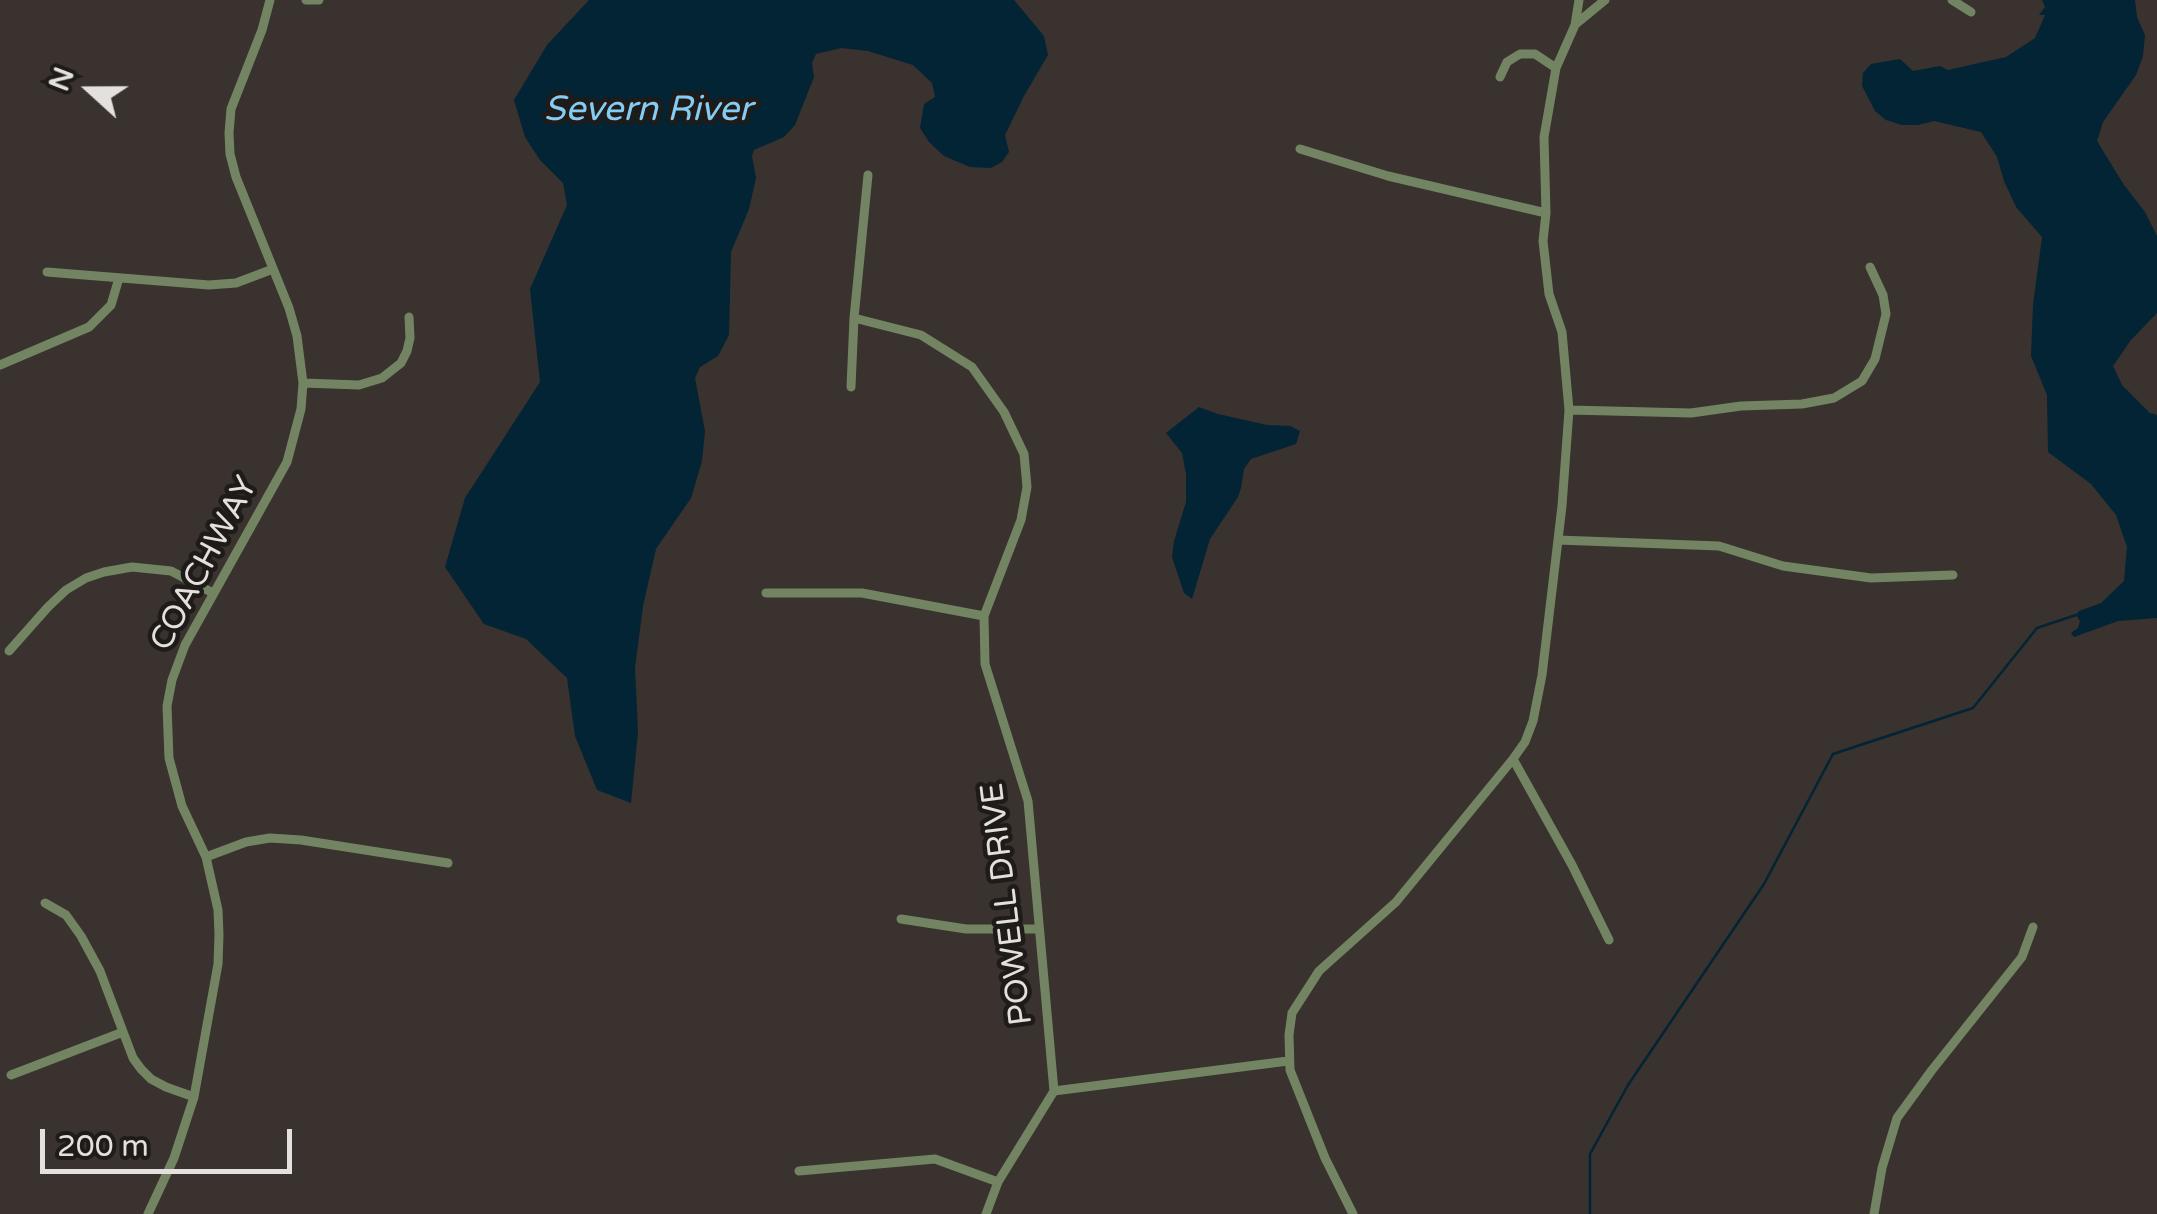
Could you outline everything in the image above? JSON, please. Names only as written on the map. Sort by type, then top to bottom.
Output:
[{"type":"street","name":"COACHWAY","points":[[148,1214],[174,1158],[194,1097],[220,935],[206,857],[182,806],[168,758],[166,726],[172,680],[185,644],[286,462],[301,409],[303,383],[298,336],[230,154],[232,109],[270,0]]},
{"type":"street","points":[[306,0],[319,0]]},
{"type":"street","points":[[1576,25],[1579,0]]},
{"type":"street","points":[[1353,1214],[1325,1158],[1288,1061],[1292,1014],[1320,970],[1396,902],[1514,759],[1533,721],[1558,540],[1569,410],[1562,332],[1549,294],[1543,240],[1544,137],[1556,68],[1576,25],[1605,0]]},
{"type":"street","points":[[1952,0],[1971,12]]},
{"type":"street","points":[[1500,77],[1506,62],[1520,54],[1535,54],[1556,68]]},
{"type":"street","points":[[1300,149],[1388,176],[1546,213]]},
{"type":"street","points":[[851,387],[868,175]]},
{"type":"street","points":[[1569,410],[1691,413],[1834,398],[1862,381],[1875,358],[1886,314],[1870,268]]},
{"type":"street","points":[[47,272],[224,284],[273,269]]},
{"type":"street","points":[[0,365],[89,327],[112,305],[119,278]]},
{"type":"street","points":[[303,383],[359,385],[382,378],[401,363],[407,351],[408,317]]},
{"type":"street","name":"POWELL DRIVE","points":[[854,318],[921,335],[972,367],[1004,412],[1024,454],[1027,486],[1022,520],[984,616],[985,664],[1028,800],[1054,1091]]},
{"type":"street","points":[[1558,540],[1719,546],[1783,566],[1871,578],[1953,575]]},
{"type":"street","points":[[9,651],[66,590],[104,572],[132,567],[171,572],[213,594]]},
{"type":"street","points":[[766,593],[862,593],[984,616]]},
{"type":"street","points":[[1514,759],[1609,940]]},
{"type":"street","points":[[206,857],[270,838],[448,863]]},
{"type":"street","points":[[45,904],[66,915],[100,971],[133,1058],[151,1079],[194,1097]]},
{"type":"street","points":[[901,919],[966,929],[1038,930]]},
{"type":"street","points":[[1874,1214],[1897,1118],[2022,957],[2033,927]]},
{"type":"street","points":[[11,1076],[123,1032]]},
{"type":"street","points":[[986,1214],[998,1182],[1054,1091],[1288,1061]]},
{"type":"street","points":[[799,1171],[934,1159],[998,1182]]},
{"type":"water","name":"Severn River","points":[[589,0],[1014,0],[1044,36],[1048,55],[1005,135],[1009,152],[991,168],[970,167],[944,156],[929,142],[920,128],[924,104],[935,97],[932,83],[913,65],[868,51],[841,48],[816,54],[812,63],[814,77],[795,125],[784,137],[754,150],[756,178],[749,209],[731,252],[729,335],[718,356],[700,367],[695,378],[705,431],[702,461],[691,498],[656,549],[643,606],[635,668],[638,732],[631,803],[597,790],[575,736],[567,678],[526,639],[484,624],[445,567],[465,498],[540,382],[530,289],[567,205],[563,183],[540,160],[525,137],[514,100],[547,45]]},
{"type":"water","points":[[2042,0],[2135,0],[2145,35],[2143,56],[2136,75],[2103,122],[2097,141],[2157,236],[2157,313],[2113,366],[2122,385],[2150,413],[2157,415],[2157,618],[2118,621],[2074,637],[2071,633],[2078,628],[2079,611],[2101,603],[2124,581],[2127,547],[2116,515],[2091,484],[2048,452],[2047,395],[2031,356],[2042,237],[2016,207],[1997,157],[1981,132],[1934,121],[1902,125],[1886,120],[1875,111],[1862,86],[1863,73],[1871,64],[1900,59],[1913,71],[1940,66],[1948,70],[2006,57],[2035,38],[2045,15],[2039,15],[2045,7]]},
{"type":"water","points":[[1199,407],[1300,431],[1296,444],[1251,459],[1244,469],[1238,497],[1210,539],[1192,599],[1184,593],[1172,557],[1186,502],[1186,474],[1182,453],[1166,433]]},
{"type":"waterway","points":[[1590,1214],[1590,1154],[1628,1085],[1764,884],[1833,754],[1973,708],[2037,628],[2076,615]]}]
